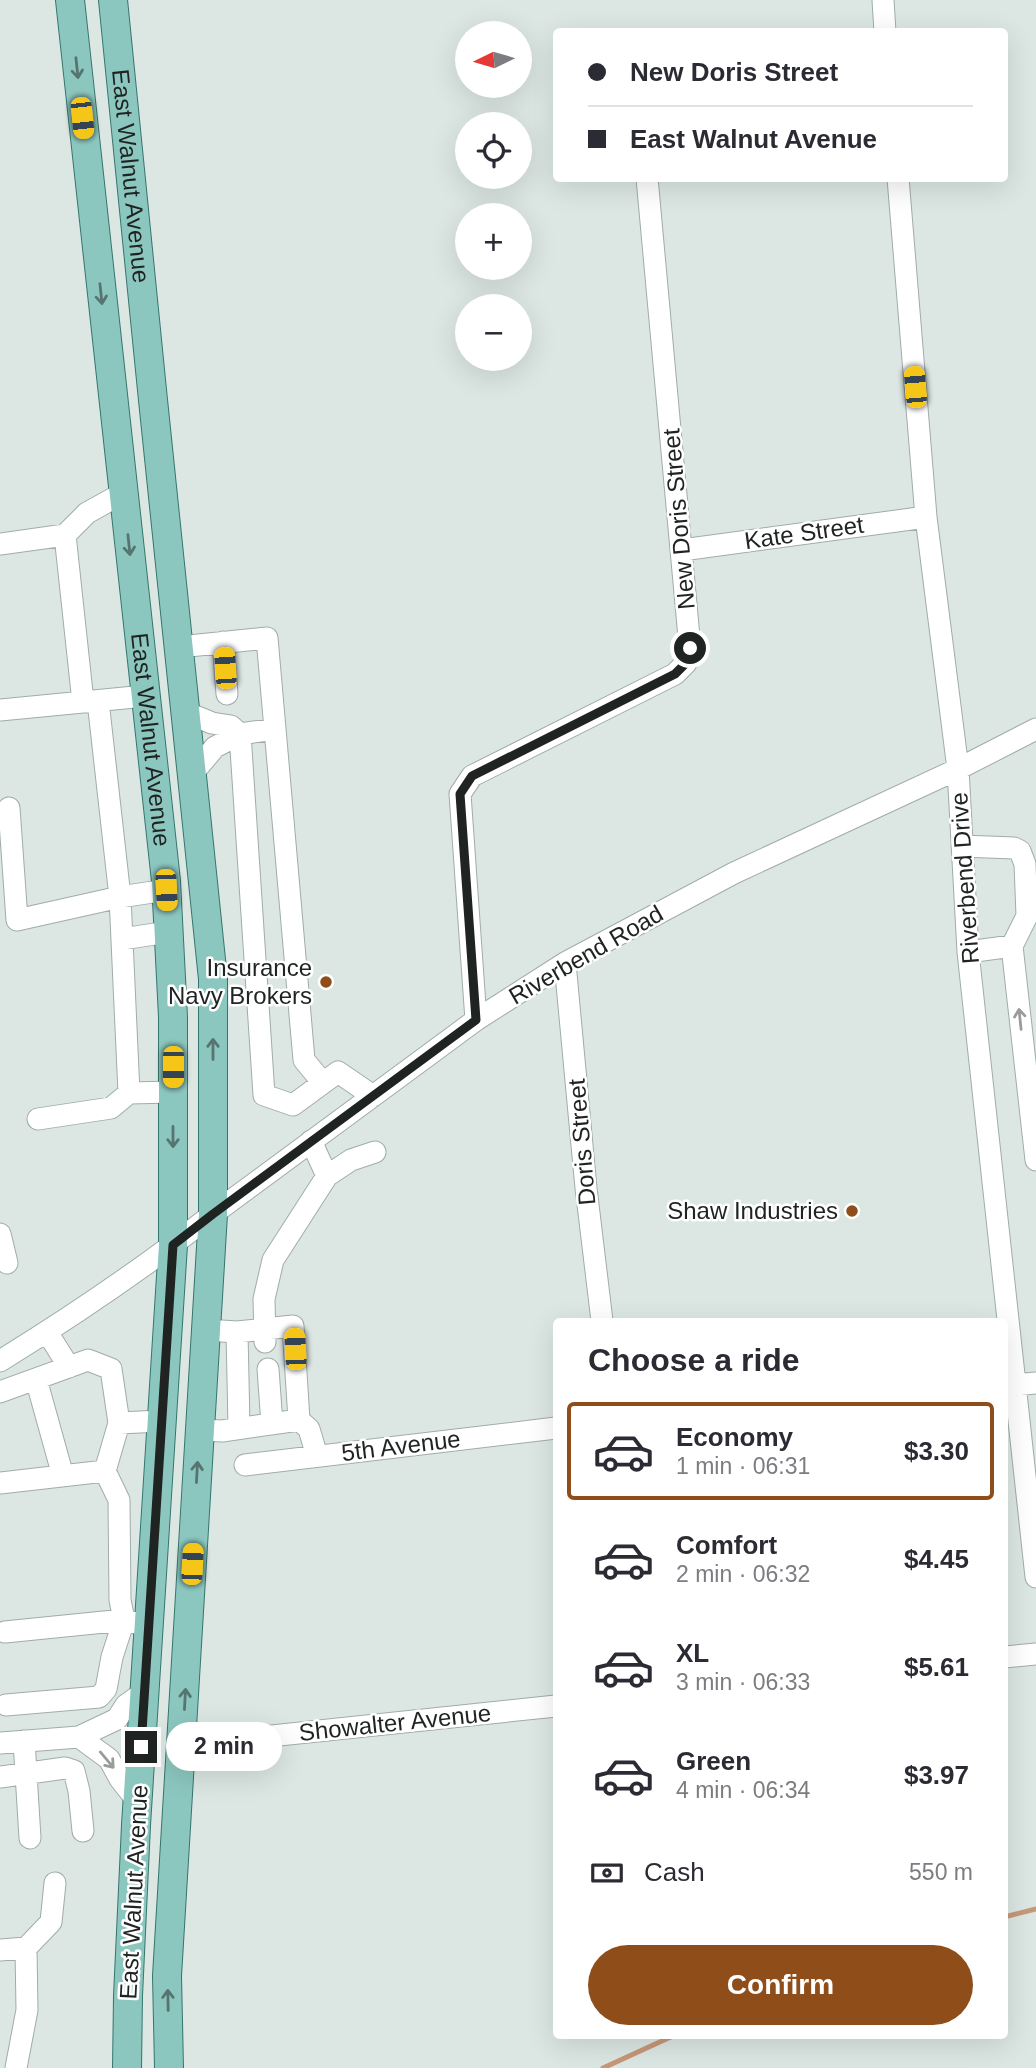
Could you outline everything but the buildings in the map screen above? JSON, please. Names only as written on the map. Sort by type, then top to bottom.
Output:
[{"type":"main road","name":"East Walnut Avenue","points":[[70,0],[166,890],[173,1017],[173,1245],[161,1421],[136,1623],[144,1692],[128,1996],[128,2068]]},
{"type":"main road","name":"East Walnut Avenue","points":[[113,0],[213,979],[213,1214],[167,1976],[169,2068]]},
{"type":"main road","points":[[85,141],[127,138]]},
{"type":"street","points":[[883,0],[885,28]]},
{"type":"street","name":"New Doris Street","points":[[476,1020],[460,794],[472,776],[675,674],[686,663],[690,648],[647,182]]},
{"type":"street","name":"Riverbend Drive","points":[[898,182],[926,517],[958,769],[968,952],[1019,1385],[1036,1577]]},
{"type":"street","points":[[0,544],[65,536],[87,513],[123,493]]},
{"type":"street","name":"Kate Street","points":[[682,550],[926,517]]},
{"type":"street","points":[[65,536],[120,897],[129,1093]]},
{"type":"street","points":[[179,647],[267,638],[304,1060],[323,1083]]},
{"type":"street","points":[[223,642],[227,694]]},
{"type":"street","points":[[0,710],[145,696]]},
{"type":"street","points":[[186,712],[212,723],[231,726],[240,734],[264,1095],[293,1105],[338,1072],[373,1096]]},
{"type":"street","points":[[193,773],[215,747],[240,734],[275,729]]},
{"type":"street","name":"Riverbend Road","points":[[0,1361],[173,1245],[476,1020],[565,963],[734,873],[1036,730]]},
{"type":"street","points":[[9,808],[18,920],[120,897],[166,890]]},
{"type":"street","points":[[962,846],[1028,850],[1025,864],[1027,916],[1012,946],[1036,1160]]},
{"type":"street","points":[[122,939],[168,932]]},
{"type":"street","points":[[968,952],[1012,946]]},
{"type":"street","name":"Doris Street","points":[[565,963],[586,1188],[602,1318]]},
{"type":"street","points":[[38,1119],[111,1108],[129,1093],[173,1092]]},
{"type":"street","points":[[312,1141],[327,1176]]},
{"type":"street","points":[[264,1336],[264,1299],[273,1260],[327,1176],[351,1160],[375,1152]]},
{"type":"street","points":[[0,1234],[7,1263]]},
{"type":"street","points":[[206,1330],[264,1336],[293,1326],[299,1420],[309,1429],[317,1456]]},
{"type":"street","points":[[47,1332],[69,1367]]},
{"type":"street","points":[[237,1332],[239,1427]]},
{"type":"street","points":[[0,1392],[88,1360],[111,1369],[119,1423],[105,1471],[119,1500],[120,1600],[136,1623]]},
{"type":"street","points":[[268,1369],[272,1424]]},
{"type":"street","points":[[36,1379],[64,1476]]},
{"type":"street","points":[[200,1430],[222,1431],[299,1420]]},
{"type":"street","points":[[119,1423],[161,1421]]},
{"type":"street","name":"5th Avenue","points":[[245,1465],[553,1428]]},
{"type":"street","points":[[0,1483],[105,1471]]},
{"type":"street","points":[[5,1632],[136,1623]]},
{"type":"street","points":[[6,1705],[99,1697],[106,1689],[112,1657],[136,1623]]},
{"type":"street","points":[[1008,1657],[1036,1654]]},
{"type":"street","points":[[0,1743],[79,1737],[117,1719],[126,1705],[144,1692]]},
{"type":"street","name":"Showalter Avenue","points":[[233,1740],[553,1706]]},
{"type":"street","points":[[79,1737],[109,1759],[138,1802]]},
{"type":"street","points":[[24,1741],[30,1839]]},
{"type":"street","points":[[0,1777],[65,1768],[74,1771],[83,1831]]},
{"type":"street","points":[[0,1950],[26,1948],[51,1922],[55,1882]]},
{"type":"street","points":[[16,2068],[27,2010],[26,1948]]},
{"type":"waterway","points":[[1008,1916],[1036,1909]]},
{"type":"waterway","points":[[603,2068],[666,2039]]},
{"type":"place","name":"Insurance Navy Brokers","points":[[326,982]]},
{"type":"place","name":"Shaw Industries","points":[[852,1211]]},
{"type":"route","points":[[141,1747],[173,1245],[476,1020],[460,794],[472,776],[675,674],[686,663],[690,648]]}]
